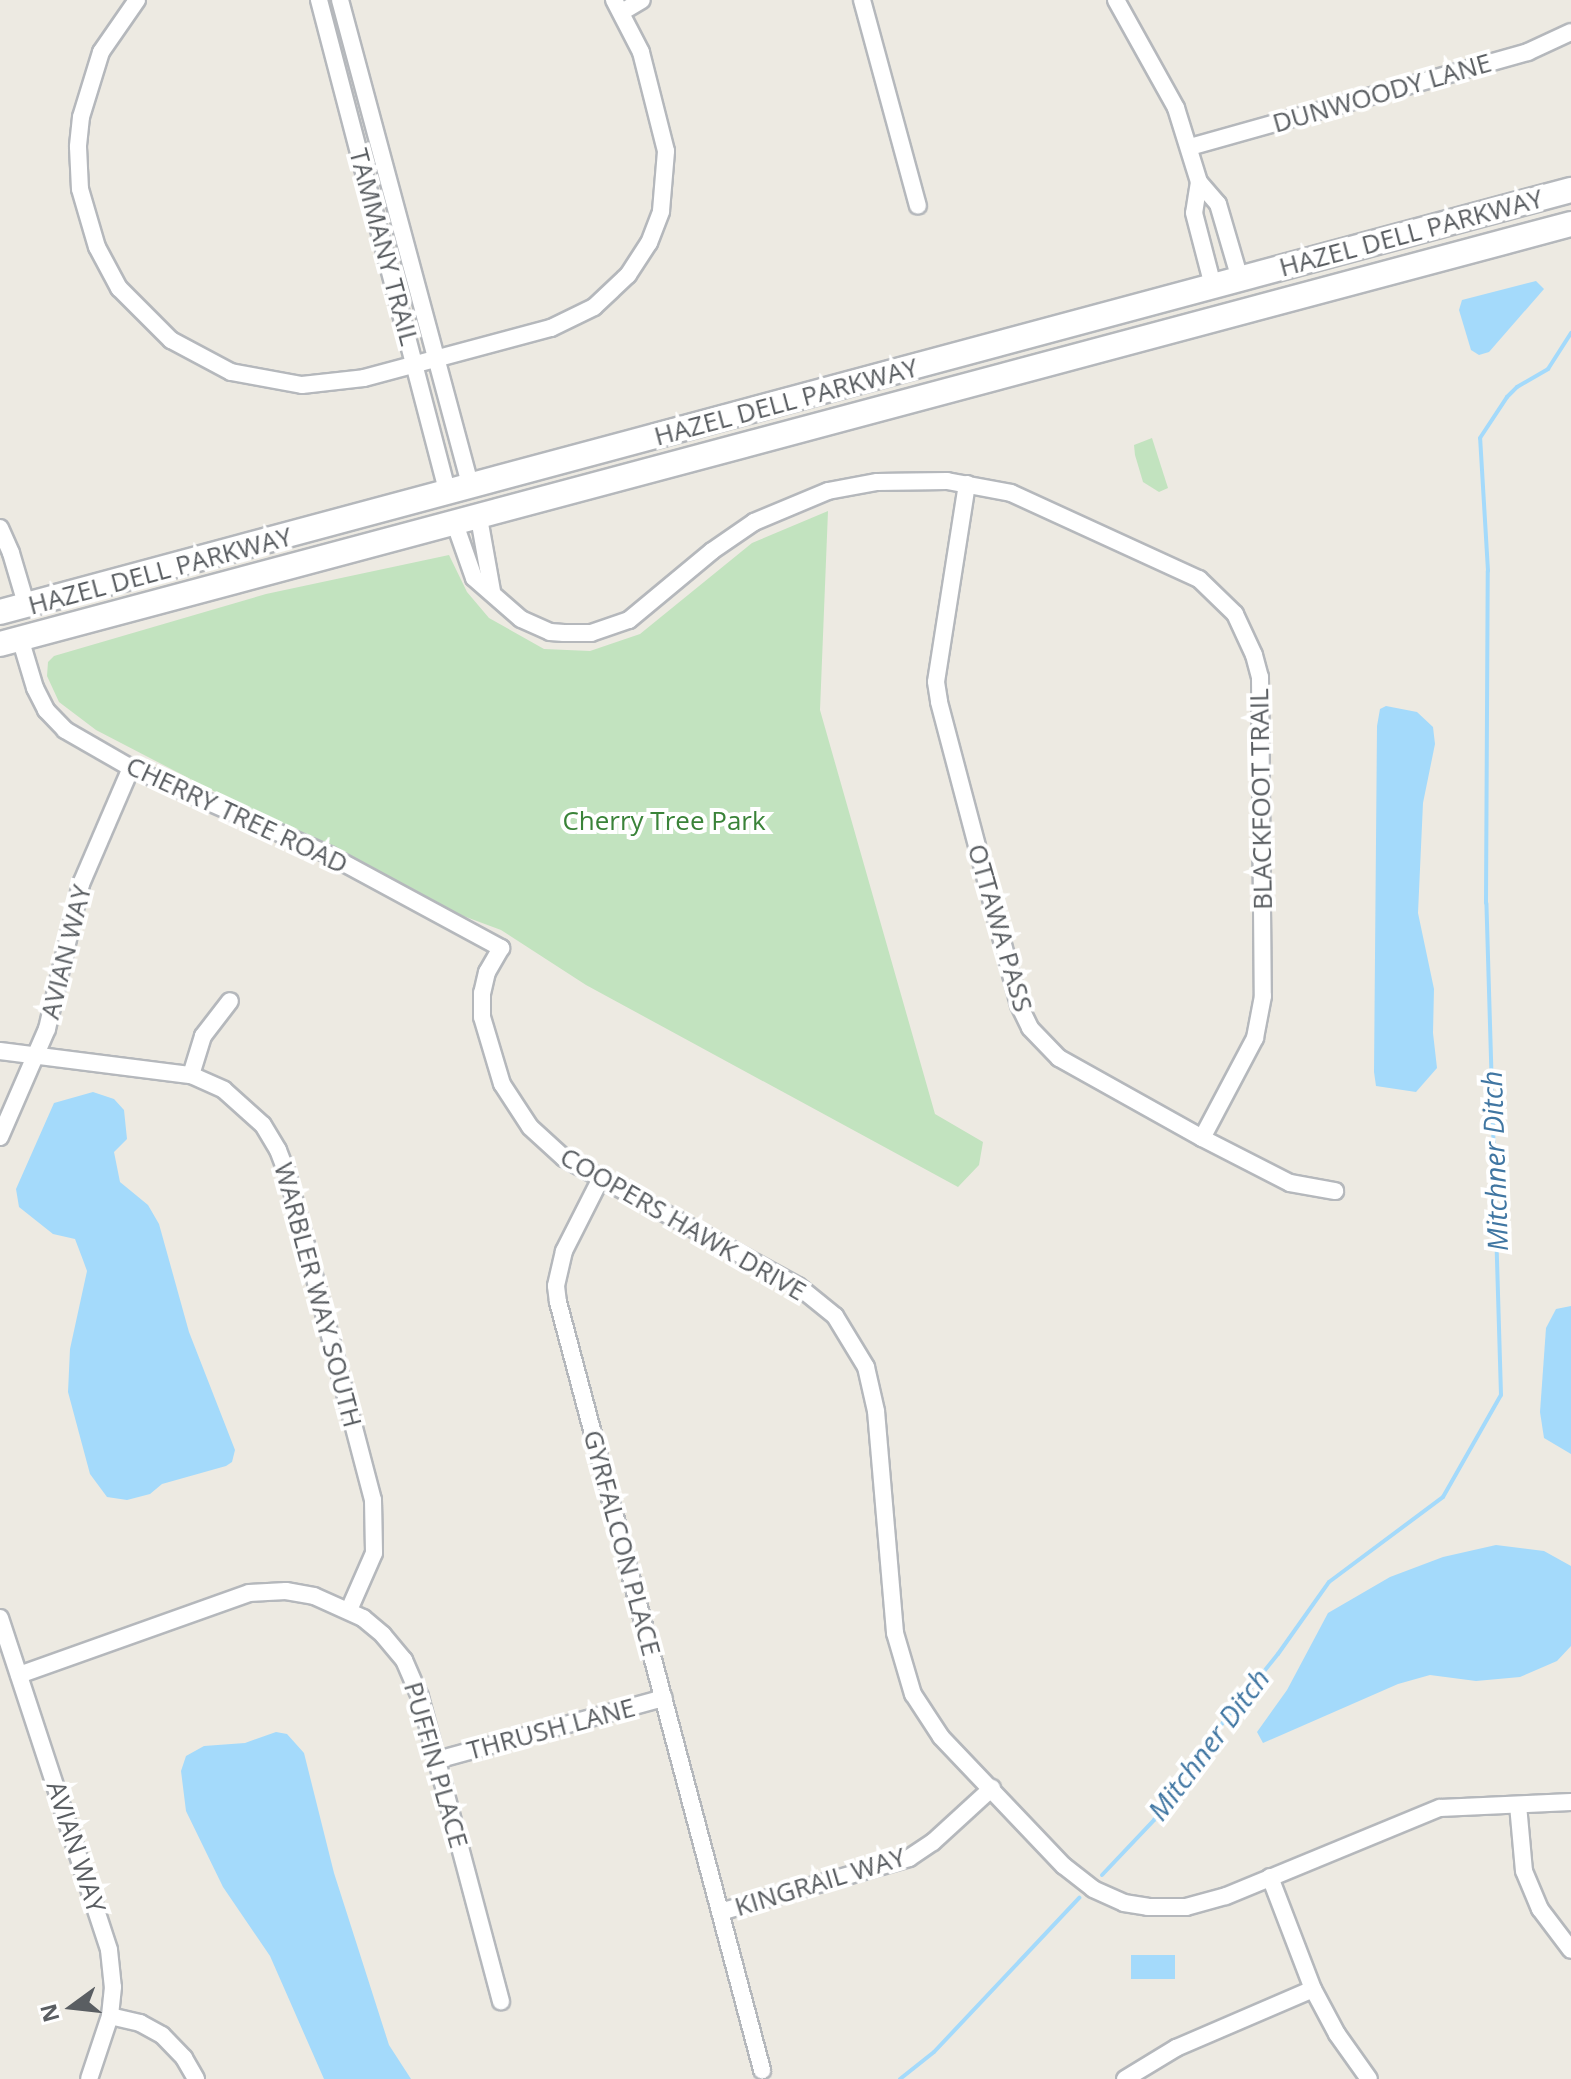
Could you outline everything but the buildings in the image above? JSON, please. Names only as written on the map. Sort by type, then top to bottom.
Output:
[{"type":"main road","name":"HAZEL DELL PARKWAY","points":[[0,612],[460,491],[1571,190]]},
{"type":"main road","name":"HAZEL DELL PARKWAY","points":[[10,641],[1571,224]]},
{"type":"street","points":[[137,0],[110,35],[86,93],[78,147],[80,189],[90,228],[119,288],[171,340],[207,362],[244,376],[273,383],[318,385],[426,362],[551,328],[579,316],[621,284],[649,243],[664,197],[666,151],[645,64],[618,6],[642,0]]},
{"type":"street","name":"TAMMANY TRAIL","points":[[319,0],[426,362],[460,491]]},
{"type":"street","name":"TAMMANY TRAIL","points":[[340,0],[426,362],[460,491]]},
{"type":"street","points":[[862,0],[918,206]]},
{"type":"street","points":[[1116,0],[1168,90],[1190,147],[1199,182],[1194,213],[1213,286]]},
{"type":"street","name":"DUNWOODY LANE","points":[[1190,147],[1528,52],[1571,32]]},
{"type":"street","points":[[1199,182],[1218,204],[1240,279]]},
{"type":"street","name":"BLACKFOOT TRAIL","points":[[467,521],[474,578],[492,591],[509,610],[537,627],[564,633],[591,633],[629,620],[731,537],[805,499],[877,482],[923,479],[967,484],[1045,506],[1199,579],[1235,614],[1254,655],[1261,703],[1261,1019],[1255,1038],[1202,1138]]},
{"type":"street","name":"OTTAWA PASS","points":[[967,484],[937,692],[1019,1005],[1030,1028],[1059,1058],[1202,1138],[1290,1183],[1335,1191]]},
{"type":"street","points":[[467,521],[492,591]]},
{"type":"street","points":[[0,528],[27,607]]},
{"type":"street","name":"CHERRY TREE ROAD","points":[[10,641],[46,710],[65,730],[131,768],[329,855],[501,948]]},
{"type":"street","name":"AVIAN WAY","points":[[0,1137],[47,1029],[81,884],[131,768]]},
{"type":"street","name":"COOPERS HAWK DRIVE","points":[[501,948],[487,972],[482,993],[482,1017],[502,1084],[522,1118],[553,1150],[600,1180],[798,1286],[835,1316],[852,1341],[866,1367],[876,1411],[895,1633],[908,1680],[941,1737],[1064,1866],[1093,1889],[1124,1903],[1148,1907],[1186,1907],[1226,1896],[1440,1808],[1571,1802]]},
{"type":"street","points":[[191,1075],[203,1036],[230,1001]]},
{"type":"street","name":"WARBLER WAY SOUTH","points":[[0,1051],[191,1075],[224,1090],[263,1125],[278,1150],[288,1176],[373,1500],[374,1553],[349,1610]]},
{"type":"street","name":"GYRFALCON PLACE","points":[[600,1180],[564,1251],[556,1286],[567,1340],[762,2070]]},
{"type":"street","name":"PUFFIN PLACE","points":[[19,1675],[249,1593],[286,1591],[314,1596],[349,1610],[383,1635],[404,1660],[420,1697],[501,2001]]},
{"type":"street","name":"AVIAN WAY","points":[[0,1618],[105,1936],[112,1968],[110,2016],[89,2079]]},
{"type":"street","name":"THRUSH LANE","points":[[437,1760],[664,1698]]},
{"type":"street","name":"KINGRAIL WAY","points":[[720,1912],[909,1858],[933,1842],[992,1788]]},
{"type":"street","points":[[1518,1805],[1524,1871],[1540,1909],[1571,1950]]},
{"type":"street","points":[[1270,1877],[1313,1989],[1337,2034],[1369,2079]]},
{"type":"street","points":[[1125,2079],[1176,2048],[1313,1989]]},
{"type":"street","points":[[110,2016],[140,2023],[162,2035],[184,2058],[196,2079]]},
{"type":"green space","points":[[1152,438],[1168,488],[1159,492],[1143,482],[1135,455],[1134,445]]},
{"type":"green space","name":"Cherry Tree Park","points":[[828,511],[820,710],[935,1114],[983,1142],[979,1165],[958,1187],[586,985],[501,930],[431,904],[96,730],[59,702],[47,676],[48,662],[54,656],[266,594],[449,555],[467,592],[489,618],[544,649],[590,651],[640,634],[752,543]]},
{"type":"water","points":[[1536,281],[1544,289],[1489,352],[1479,355],[1471,350],[1459,310],[1462,300]]},
{"type":"water","points":[[1386,706],[1417,712],[1433,727],[1435,744],[1423,803],[1418,913],[1434,989],[1433,1033],[1437,1068],[1416,1092],[1376,1086],[1374,1072],[1377,726],[1380,709]]},
{"type":"water","points":[[93,1092],[114,1099],[124,1110],[127,1139],[114,1152],[120,1182],[148,1205],[159,1224],[189,1332],[235,1450],[232,1462],[226,1466],[162,1484],[150,1494],[127,1500],[107,1497],[90,1474],[68,1392],[70,1349],[87,1271],[75,1239],[53,1234],[19,1207],[16,1189],[54,1103]]},
{"type":"water","points":[[1571,1306],[1571,1454],[1544,1438],[1540,1412],[1546,1328],[1556,1309]]},
{"type":"water","points":[[1496,1545],[1544,1551],[1571,1566],[1571,1646],[1557,1661],[1520,1677],[1476,1681],[1430,1675],[1398,1684],[1263,1743],[1257,1732],[1287,1690],[1328,1613],[1390,1577],[1443,1557]]},
{"type":"water","points":[[276,1732],[287,1734],[304,1753],[334,1873],[389,2045],[411,2079],[324,2079],[270,1956],[223,1887],[186,1811],[181,1771],[186,1756],[204,1746],[245,1743]]},
{"type":"water","points":[[1131,1955],[1175,1955],[1175,1979],[1131,1979]]},
{"type":"waterway","name":"Mitchner Ditch","points":[[1102,1875],[1154,1820],[1201,1750],[1278,1654],[1329,1582],[1443,1497],[1501,1395],[1486,903],[1488,571],[1480,438],[1507,397],[1517,387],[1548,369],[1571,333]]},
{"type":"waterway","name":"Mitchner Ditch","points":[[900,2079],[934,2052],[1079,1898]]}]
